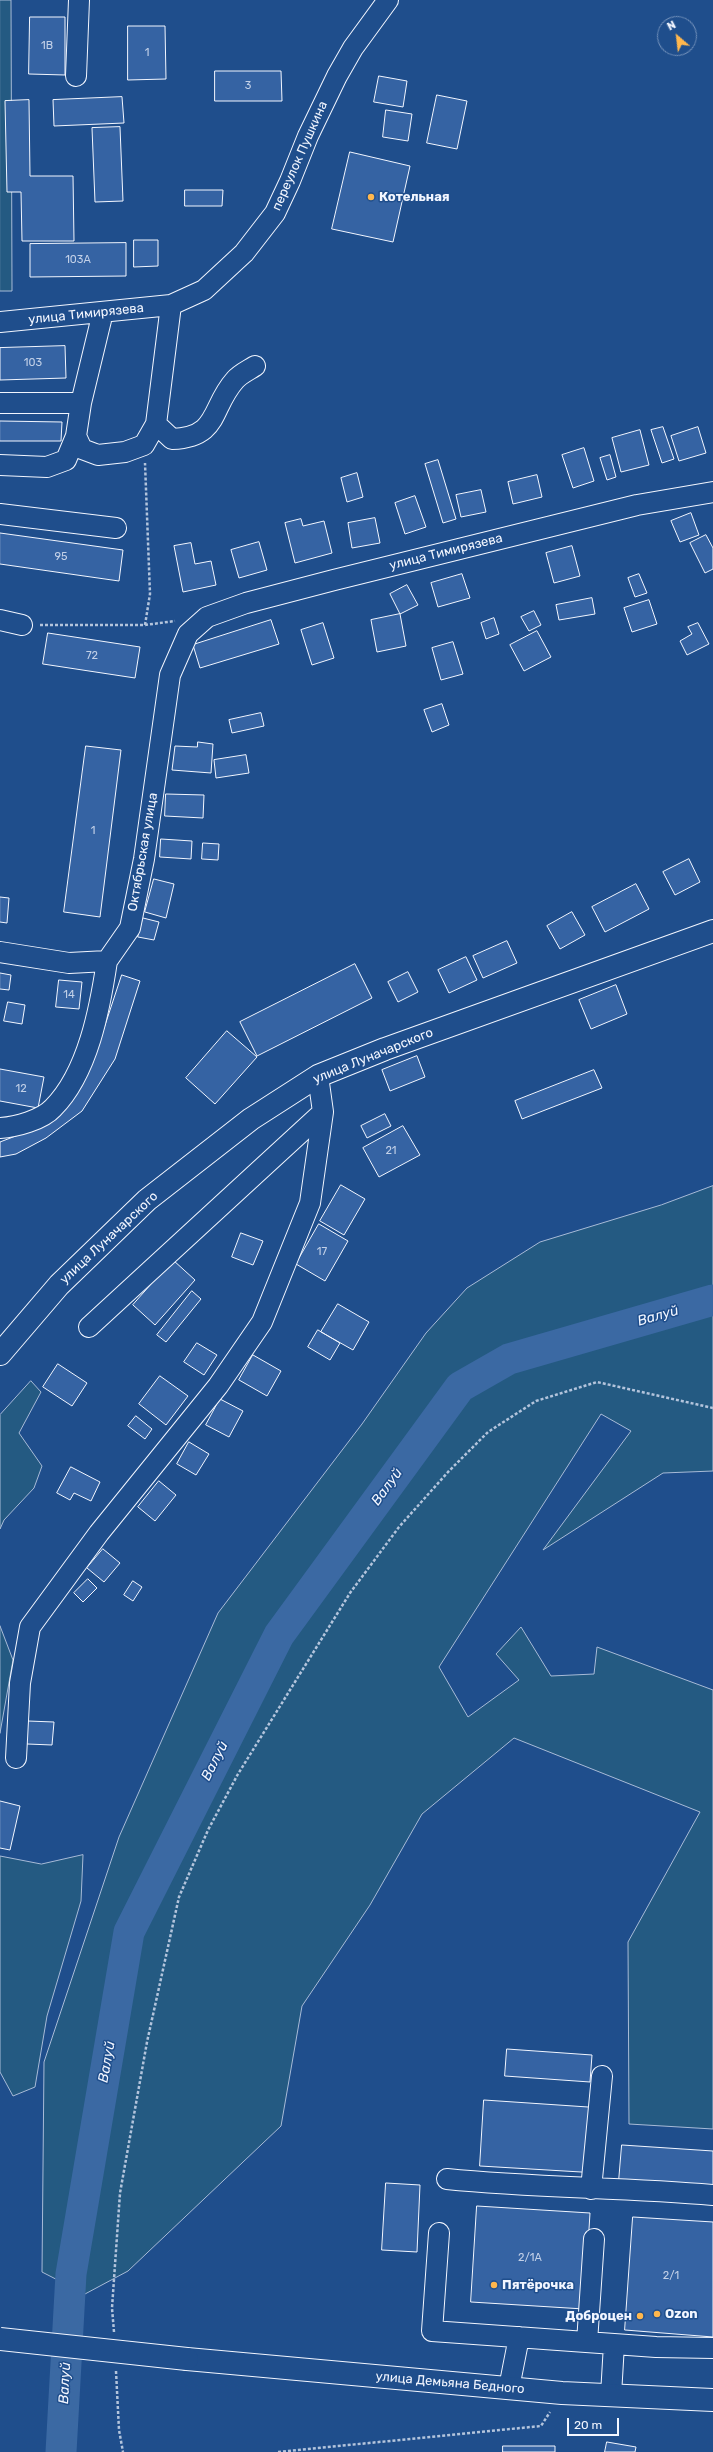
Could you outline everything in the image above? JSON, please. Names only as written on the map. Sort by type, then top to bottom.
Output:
[{"type":"main road","name":"улица Луначарского","points":[[0,1354],[59,1284],[147,1200],[251,1119],[318,1076],[385,1049],[713,931]]},
{"type":"main road","name":"улица Демьяна Бедного","points":[[0,2339],[187,2359],[562,2393],[713,2400]]},
{"type":"street","points":[[76,76],[79,0]]},
{"type":"street","name":"переулок Пушкина","points":[[171,305],[204,290],[244,253],[275,213],[308,136],[337,76],[353,48],[388,0]]},
{"type":"street","points":[[76,436],[82,448],[98,455],[124,452],[144,445],[156,424],[171,305]]},
{"type":"street","name":"улица Тимирязева","points":[[0,322],[171,305]]},
{"type":"street","points":[[0,465],[47,467],[66,460],[76,436],[81,403],[103,312]]},
{"type":"street","points":[[156,424],[172,439],[189,438],[210,425],[221,402],[235,379],[256,366]]},
{"type":"street","points":[[0,403],[81,403]]},
{"type":"street","name":"улица Тимирязева","points":[[188,634],[206,617],[246,603],[637,505],[713,492]]},
{"type":"street","points":[[0,514],[116,528]]},
{"type":"street","points":[[0,620],[22,625]]},
{"type":"street","name":"Октябрьская улица","points":[[107,961],[130,928],[144,859],[170,675],[188,634]]},
{"type":"street","points":[[0,952],[69,963],[107,961],[102,996],[92,1034],[76,1077],[53,1109],[18,1126],[0,1128]]},
{"type":"street","points":[[16,1758],[20,1683],[30,1627],[99,1533],[218,1386],[262,1322],[310,1203],[323,1112],[318,1076]]},
{"type":"street","points":[[89,1327],[323,1112]]},
{"type":"street","points":[[591,2189],[602,2076]]},
{"type":"street","points":[[447,2179],[591,2189],[661,2190],[713,2195]]},
{"type":"street","points":[[439,2233],[432,2331],[614,2344],[713,2348]]},
{"type":"street","points":[[587,2342],[594,2239]]},
{"type":"street","points":[[509,2388],[519,2337]]},
{"type":"street","points":[[611,2395],[614,2344]]},
{"type":"path","points":[[22,625],[145,625],[150,594],[144,445]]},
{"type":"path","points":[[114,2339],[112,2308],[120,2193],[147,2042],[179,1897],[208,1830],[238,1774],[350,1593],[399,1528],[448,1472],[488,1432],[536,1401],[597,1382],[713,1408]]},
{"type":"path","points":[[116,2369],[119,2430],[123,2452]]},
{"type":"path","points":[[278,2452],[542,2426],[562,2393]]},
{"type":"shaded area","points":[[0,0],[11,0],[12,291],[0,291]]},
{"type":"shaded area","points":[[713,1186],[713,1471],[663,1473],[543,1550],[631,1431],[601,1414],[439,1667],[468,1717],[519,1680],[496,1654],[521,1627],[551,1676],[594,1674],[597,1647],[713,1690],[713,2129],[629,2124],[628,1942],[700,1812],[514,1738],[422,1814],[370,1905],[302,2006],[281,2126],[128,2271],[85,2294],[42,2272],[44,2062],[119,1837],[218,1613],[362,1424],[426,1333],[467,1288],[540,1242],[661,1205]]},
{"type":"shaded area","points":[[31,1381],[41,1392],[19,1433],[42,1466],[34,1488],[4,1520],[0,1529],[0,1415]]},
{"type":"shaded area","points":[[0,1626],[13,1660],[0,1733]]},
{"type":"shaded area","points":[[83,1855],[81,1901],[47,2016],[35,2087],[13,2096],[0,2072],[0,1856],[41,1864]]},
{"type":"building","points":[[30,17],[65,17],[65,75],[29,74]]},
{"type":"building","points":[[128,26],[165,26],[166,79],[128,80]]},
{"type":"building","points":[[215,71],[281,71],[282,101],[215,101]]},
{"type":"building","points":[[379,76],[407,81],[403,107],[374,102]]},
{"type":"building","points":[[437,95],[467,101],[457,149],[427,143]]},
{"type":"building","points":[[122,97],[124,123],[54,126],[53,100]]},
{"type":"building","points":[[29,100],[30,176],[73,176],[74,241],[22,241],[21,192],[7,192],[5,101]]},
{"type":"building","points":[[386,110],[412,114],[408,141],[383,137]]},
{"type":"building","points":[[120,127],[123,201],[95,202],[92,128]]},
{"type":"building","name":"Котельная","points":[[350,152],[410,166],[393,242],[332,229]]},
{"type":"building","points":[[185,190],[223,190],[222,206],[185,206]]},
{"type":"building","points":[[134,240],[158,240],[158,266],[134,267]]},
{"type":"building","points":[[126,243],[126,276],[30,277],[30,244]]},
{"type":"building","points":[[65,346],[66,378],[0,380],[0,348]]},
{"type":"building","points":[[0,421],[62,422],[61,441],[0,441]]},
{"type":"building","points":[[663,427],[674,459],[662,463],[651,430]]},
{"type":"building","points":[[698,427],[706,453],[679,461],[671,436]]},
{"type":"building","points":[[640,430],[649,465],[621,472],[612,438]]},
{"type":"building","points":[[584,448],[594,481],[573,488],[562,455]]},
{"type":"building","points":[[610,455],[616,477],[607,480],[600,458]]},
{"type":"building","points":[[438,460],[456,519],[443,523],[425,464]]},
{"type":"building","points":[[357,473],[363,497],[347,502],[341,478]]},
{"type":"building","points":[[537,475],[542,497],[513,504],[508,482]]},
{"type":"building","points":[[481,490],[486,512],[461,517],[456,495]]},
{"type":"building","points":[[415,496],[426,527],[405,534],[395,503]]},
{"type":"building","points":[[691,513],[699,535],[680,542],[671,521]]},
{"type":"building","points":[[375,518],[380,543],[352,548],[348,523]]},
{"type":"building","points":[[301,519],[303,526],[324,521],[332,553],[295,563],[285,523]]},
{"type":"building","points":[[0,533],[123,550],[119,581],[0,564]]},
{"type":"building","points":[[706,535],[713,548],[713,569],[705,573],[690,543]]},
{"type":"building","points":[[259,542],[267,570],[239,578],[231,550]]},
{"type":"building","points":[[191,543],[195,564],[211,561],[216,585],[183,592],[174,546]]},
{"type":"building","points":[[572,546],[580,576],[554,583],[546,553]]},
{"type":"building","points":[[462,574],[470,598],[438,607],[431,583]]},
{"type":"building","points":[[639,574],[647,593],[635,597],[628,578]]},
{"type":"building","points":[[407,585],[418,605],[400,614],[390,594]]},
{"type":"building","points":[[592,598],[595,614],[559,620],[556,605]]},
{"type":"building","points":[[649,600],[657,624],[632,632],[624,608]]},
{"type":"building","points":[[534,611],[541,625],[529,631],[521,617]]},
{"type":"building","points":[[400,614],[406,646],[377,652],[371,620]]},
{"type":"building","points":[[494,618],[499,634],[486,639],[481,623]]},
{"type":"building","points":[[271,620],[279,644],[200,668],[193,645]]},
{"type":"building","points":[[323,623],[334,658],[312,665],[301,630]]},
{"type":"building","points":[[698,623],[709,644],[687,655],[680,641],[692,634],[688,627]]},
{"type":"building","points":[[537,631],[551,657],[524,671],[510,645]]},
{"type":"building","points":[[48,633],[140,647],[135,678],[43,664]]},
{"type":"building","points":[[453,642],[463,674],[441,680],[432,648]]},
{"type":"building","points":[[442,704],[449,725],[432,732],[424,710]]},
{"type":"building","points":[[261,713],[264,726],[232,733],[229,720]]},
{"type":"building","points":[[198,742],[213,744],[211,773],[172,770],[175,746],[197,747]]},
{"type":"building","points":[[86,746],[121,750],[100,917],[64,912]]},
{"type":"building","points":[[246,755],[249,773],[216,778],[214,760]]},
{"type":"building","points":[[166,794],[204,795],[203,818],[165,816]]},
{"type":"building","points":[[161,839],[192,841],[191,859],[160,857]]},
{"type":"building","points":[[203,843],[219,844],[218,860],[202,859]]},
{"type":"building","points":[[689,859],[700,882],[675,895],[663,872]]},
{"type":"building","points":[[154,879],[174,884],[166,918],[145,912]]},
{"type":"building","points":[[636,884],[649,909],[605,932],[592,907]]},
{"type":"building","points":[[0,897],[9,898],[7,923],[0,922]]},
{"type":"building","points":[[572,912],[585,935],[560,949],[547,926]]},
{"type":"building","points":[[143,918],[159,922],[154,940],[138,937]]},
{"type":"building","points":[[507,941],[517,963],[483,978],[473,956]]},
{"type":"building","points":[[466,957],[477,980],[449,993],[438,970]]},
{"type":"building","points":[[355,964],[372,998],[257,1056],[240,1022]]},
{"type":"building","points":[[408,972],[418,992],[398,1002],[388,982]]},
{"type":"building","points":[[0,973],[11,975],[9,990],[0,989]]},
{"type":"building","points":[[122,975],[140,981],[115,1059],[82,1111],[46,1138],[16,1154],[0,1157],[0,1142],[26,1132],[92,1064]]},
{"type":"building","points":[[59,980],[82,982],[79,1009],[56,1007]]},
{"type":"building","points":[[616,985],[627,1014],[591,1029],[579,1000]]},
{"type":"building","points":[[8,1002],[25,1005],[22,1024],[4,1021]]},
{"type":"building","points":[[227,1031],[257,1057],[215,1104],[186,1078]]},
{"type":"building","points":[[417,1056],[425,1077],[390,1091],[382,1070]]},
{"type":"building","points":[[0,1069],[44,1077],[38,1108],[0,1101]]},
{"type":"building","points":[[594,1070],[602,1088],[522,1119],[515,1101]]},
{"type":"building","points":[[385,1114],[391,1126],[367,1138],[361,1126]]},
{"type":"building","points":[[403,1126],[420,1155],[379,1177],[363,1148]]},
{"type":"building","points":[[341,1185],[365,1199],[344,1235],[320,1221]]},
{"type":"building","points":[[319,1224],[348,1241],[325,1281],[296,1264]]},
{"type":"building","points":[[241,1233],[263,1241],[253,1265],[232,1257]]},
{"type":"building","points":[[173,1260],[195,1280],[155,1325],[133,1305]]},
{"type":"building","points":[[192,1291],[201,1299],[166,1342],[157,1335]]},
{"type":"building","points":[[338,1304],[369,1322],[353,1350],[321,1332]]},
{"type":"building","points":[[318,1330],[340,1343],[330,1360],[308,1347]]},
{"type":"building","points":[[197,1343],[217,1355],[204,1375],[184,1362]]},
{"type":"building","points":[[253,1355],[281,1371],[267,1396],[239,1380]]},
{"type":"building","points":[[58,1364],[87,1383],[72,1406],[43,1387]]},
{"type":"building","points":[[160,1376],[188,1396],[166,1425],[139,1404]]},
{"type":"building","points":[[220,1399],[243,1411],[229,1437],[206,1425]]},
{"type":"building","points":[[136,1416],[152,1429],[145,1439],[128,1426]]},
{"type":"building","points":[[189,1442],[209,1454],[196,1475],[177,1464]]},
{"type":"building","points":[[71,1467],[100,1482],[91,1501],[74,1493],[70,1500],[57,1493]]},
{"type":"building","points":[[159,1481],[176,1495],[155,1521],[138,1507]]},
{"type":"building","points":[[103,1549],[120,1563],[104,1582],[87,1568]]},
{"type":"building","points":[[88,1579],[97,1588],[83,1602],[74,1593]]},
{"type":"building","points":[[133,1581],[142,1587],[133,1601],[124,1595]]},
{"type":"building","points":[[28,1721],[54,1722],[52,1745],[27,1744]]},
{"type":"building","points":[[0,1801],[20,1806],[10,1850],[0,1848]]},
{"type":"building","points":[[507,2049],[592,2055],[590,2082],[505,2076]]},
{"type":"building","points":[[484,2100],[603,2108],[598,2173],[480,2166]]},
{"type":"building","points":[[622,2145],[713,2151],[713,2187],[619,2181]]},
{"type":"building","points":[[386,2183],[420,2185],[417,2252],[382,2250]]},
{"type":"building","points":[[477,2206],[590,2213],[584,2309],[471,2302]]},
{"type":"building","points":[[633,2217],[713,2222],[713,2337],[625,2330]]},
{"type":"building","points":[[607,2442],[636,2447],[635,2452],[605,2452]]},
{"type":"building","points":[[503,2446],[555,2446],[555,2452],[503,2452]]},
{"type":"waterway","name":"Валуй","points":[[61,2452],[71,2274],[129,1932],[279,1635],[460,1387],[509,1359],[713,1300]]},
{"type":"place","name":"Котельная","points":[[371,197]]},
{"type":"place","name":"Пятёрочка","points":[[494,2285]]},
{"type":"place","name":"Ozon","points":[[657,2314]]},
{"type":"place","name":"Доброцен","points":[[640,2316]]}]
